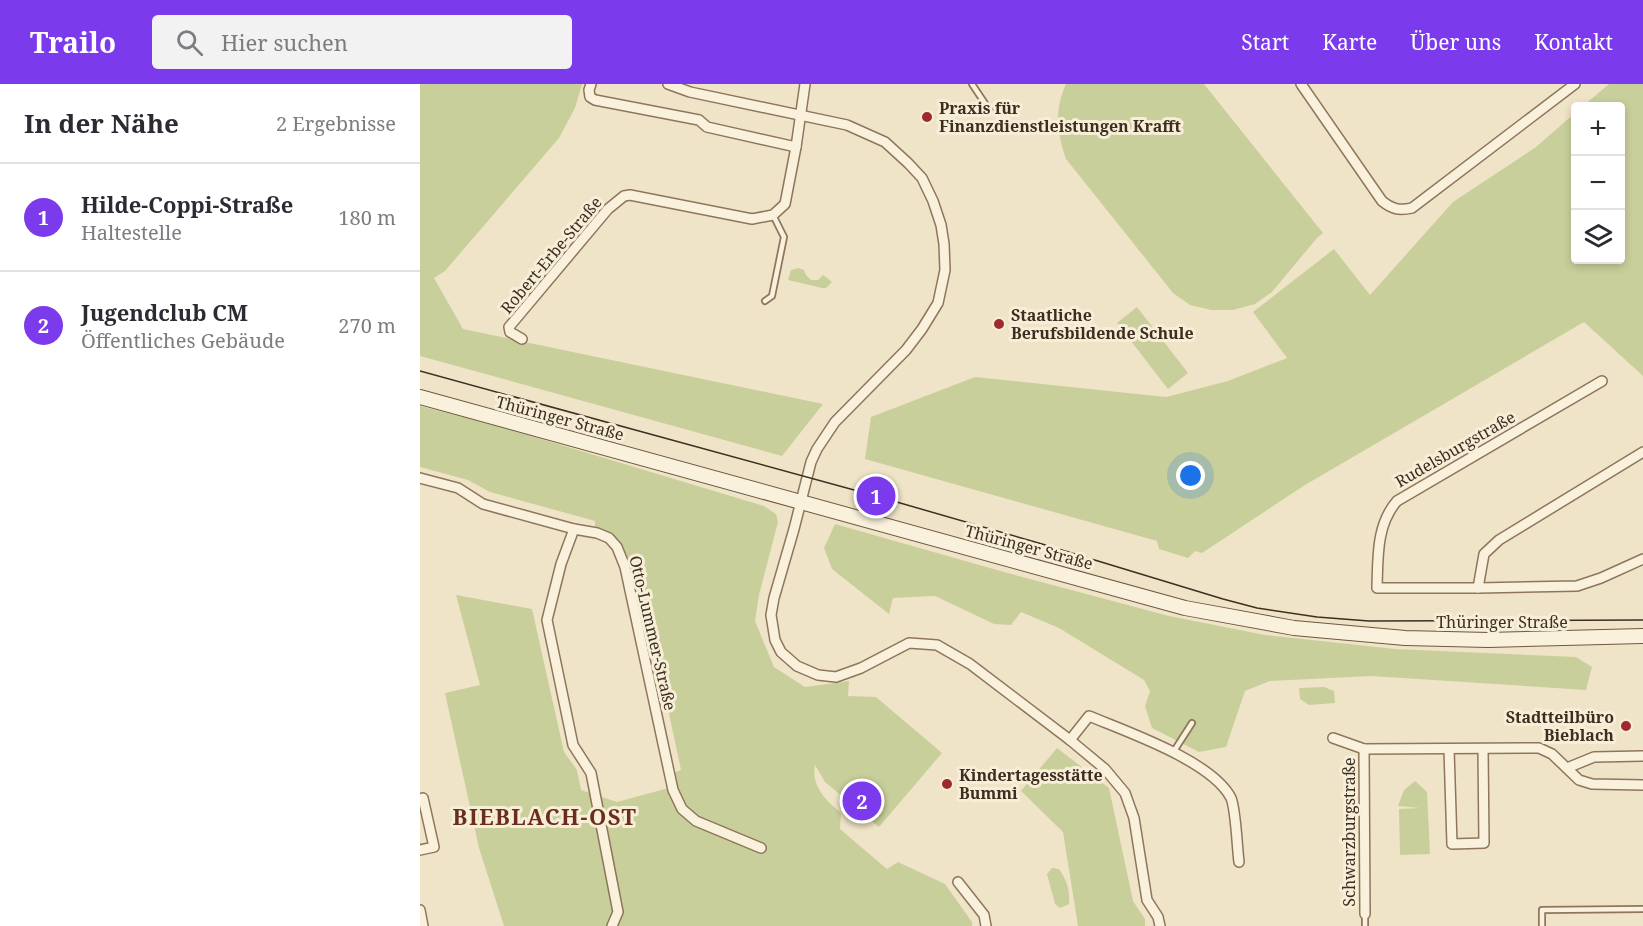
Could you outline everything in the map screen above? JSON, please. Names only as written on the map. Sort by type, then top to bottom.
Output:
[{"type":"main road","name":"Thüringer Straße","points":[[420,397],[1185,608],[1294,628],[1405,638],[1488,640],[1643,636]]},
{"type":"street","points":[[591,84],[590,97],[596,100],[699,120],[707,127],[796,147]]},
{"type":"street","points":[[668,84],[690,92],[847,125],[885,141],[922,178],[933,201],[944,244],[945,270],[938,303],[906,350],[835,422],[817,449],[808,471],[771,615],[775,640],[782,652],[797,666],[818,675],[836,677],[861,668],[909,643],[937,645],[970,664],[1070,740],[1105,770],[1125,793],[1134,818],[1147,900],[1160,926]]},
{"type":"street","points":[[772,215],[785,204],[805,84]]},
{"type":"street","points":[[1301,84],[1382,201],[1390,207],[1401,210],[1412,208],[1575,84]]},
{"type":"street","name":"Robert-Erbe-Straße","points":[[522,339],[510,332],[509,327],[608,209],[624,196],[630,195],[752,219],[772,215]]},
{"type":"street","name":"Rudelsburgstraße","points":[[1602,381],[1401,499],[1390,508],[1381,530],[1377,588],[1577,586],[1643,559]]},
{"type":"street","points":[[1478,588],[1484,554],[1499,540],[1643,452]]},
{"type":"street","name":"Otto-Lummer-Straße","points":[[420,478],[458,488],[483,504],[609,538],[617,548],[625,567],[673,790],[682,809],[696,821],[761,848]]},
{"type":"street","points":[[574,529],[561,564],[547,620],[573,745],[591,773],[618,912],[612,926]]},
{"type":"street","points":[[1070,740],[1089,716],[1174,751],[1218,781],[1231,800],[1239,862]]},
{"type":"street","name":"Schwarzburgstraße","points":[[1333,738],[1364,749],[1539,748],[1552,754],[1579,780],[1592,784],[1643,784]]},
{"type":"street","name":"Schwarzburgstraße","points":[[1364,749],[1365,914]]},
{"type":"street","points":[[1449,749],[1452,844],[1484,843],[1483,749]]},
{"type":"street","points":[[1567,768],[1594,757],[1643,756]]},
{"type":"street","points":[[420,799],[423,798],[434,847],[420,850]]},
{"type":"street","points":[[958,882],[984,915],[986,926]]},
{"type":"street","points":[[420,910],[423,926]]},
{"type":"lane","points":[[972,84],[990,111]]},
{"type":"lane","points":[[765,301],[771,296],[784,237],[772,215]]},
{"type":"lane","points":[[1174,751],[1192,723]]},
{"type":"lane","points":[[1542,926],[1542,910],[1643,909]]},
{"type":"lane","points":[[1365,914],[1365,926]]},
{"type":"green space","points":[[420,84],[582,84],[575,108],[559,138],[445,271],[434,278],[463,329],[823,404],[782,456],[420,356]]},
{"type":"green space","points":[[1066,84],[1204,84],[1323,233],[1272,292],[1255,304],[1233,310],[1211,310],[1190,305],[1173,293],[1066,159],[1058,112]]},
{"type":"green space","points":[[1609,84],[1643,84],[1643,376],[1584,322],[1305,485],[1202,553],[1195,551],[1188,558],[1159,549],[1157,541],[865,459],[871,417],[975,377],[1166,397],[1228,381],[1287,358],[1253,312],[1334,249],[1370,295],[1453,202],[1536,147],[1571,116],[1571,264],[1625,264],[1625,102],[1588,102]]},
{"type":"green space","points":[[798,268],[804,270],[811,280],[818,280],[823,275],[832,282],[826,288],[822,288],[788,280],[791,270]]},
{"type":"green space","points":[[1137,307],[1188,373],[1168,389],[1117,323]]},
{"type":"green space","points":[[420,406],[495,425],[764,506],[776,514],[778,522],[759,595],[755,621],[774,667],[805,687],[849,681],[848,696],[876,697],[942,753],[879,827],[825,782],[815,765],[815,780],[825,798],[841,813],[840,829],[887,869],[898,862],[945,884],[972,922],[972,926],[504,926],[479,848],[445,693],[480,685],[456,595],[532,609],[564,752],[577,770],[581,790],[617,802],[676,786],[673,773],[681,770],[636,558],[629,561],[620,542],[613,536],[595,528],[595,521],[490,492],[468,480],[420,467]]},
{"type":"green space","points":[[835,524],[1169,616],[1265,635],[1395,649],[1576,657],[1592,667],[1586,690],[1371,676],[1270,681],[1245,691],[1226,747],[1199,752],[1152,728],[1145,706],[1150,691],[1144,680],[1059,628],[1021,612],[1011,625],[994,624],[935,596],[893,598],[889,614],[832,569],[824,548]]},
{"type":"green space","points":[[1324,687],[1334,691],[1335,703],[1309,705],[1300,699],[1299,688]]},
{"type":"green space","points":[[1057,748],[1109,788],[1133,901],[1145,919],[1145,926],[1078,926],[1063,832],[1021,791]]},
{"type":"green space","points":[[1415,781],[1427,792],[1430,854],[1400,855],[1399,809],[1420,808],[1398,806],[1404,790]]},
{"type":"green space","points":[[1052,868],[1059,869],[1068,889],[1069,904],[1060,908],[1055,904],[1047,874]]},
{"type":"tram line","points":[[420,371],[876,496],[1257,608],[1317,617],[1369,621],[1643,620]]},
{"type":"place","name":"Praxis für Finanzdienstleistungen Krafft","points":[[927,117]]},
{"type":"place","name":"Staatliche Berufsbildende Schule","points":[[999,324]]},
{"type":"place","name":"Hilde-Coppi-Straße","points":[[876,496]]},
{"type":"place","name":"Stadtteilbüro Bieblach","points":[[1626,726]]},
{"type":"place","name":"Kindertagesstätte Bummi","points":[[947,784]]},
{"type":"place","name":"Jugendclub CM","points":[[862,801]]},
{"type":"district","name":"BIEBLACH-OST","points":[[545,817]]}]
